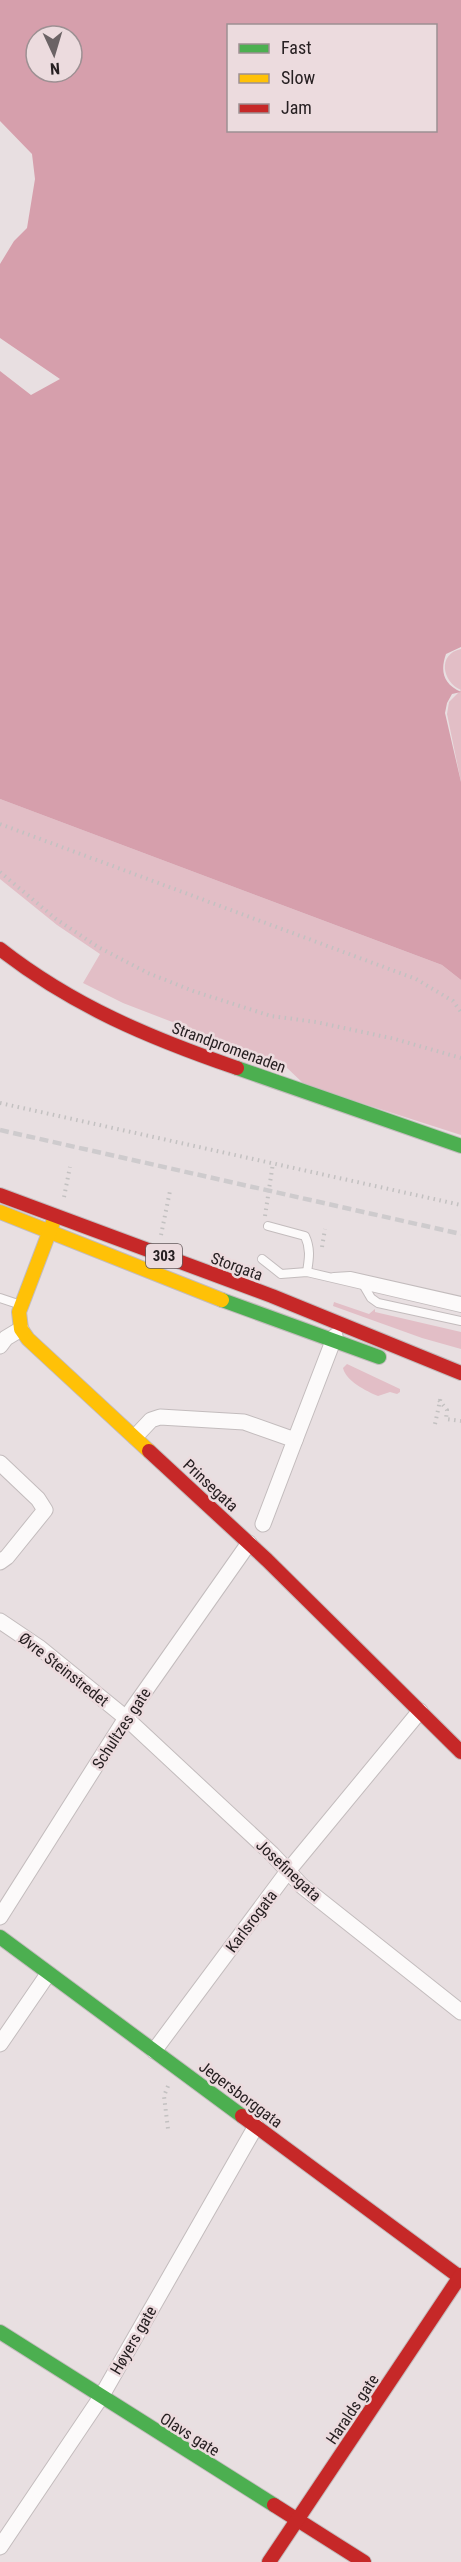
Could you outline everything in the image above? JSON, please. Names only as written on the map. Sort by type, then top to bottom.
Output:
[{"type":"main road","name":"Strandpromenaden","points":[[0,949],[26,971],[87,1008],[129,1026],[181,1048],[461,1146]]},
{"type":"main road","name":"Storgata","points":[[0,1195],[59,1211],[277,1284],[339,1325],[461,1375]]},
{"type":"main road","points":[[21,1329],[19,1312],[59,1211]]},
{"type":"main road","name":"Storgata","points":[[0,1212],[49,1234],[333,1342],[444,1375],[461,1375]]},
{"type":"main road","name":"Prinsegata","points":[[21,1329],[32,1343],[249,1543],[461,1752]]},
{"type":"main road","name":"Jegersborggata","points":[[0,1937],[461,2276]]},
{"type":"main road","name":"Haralds gate","points":[[269,2562],[461,2276]]},
{"type":"main road","name":"Olavs gate","points":[[0,2332],[364,2562]]},
{"type":"street","points":[[263,1524],[339,1325]]},
{"type":"street","points":[[0,1346],[6,1338],[21,1329]]},
{"type":"street","points":[[135,1437],[151,1420],[160,1417],[244,1422],[295,1440]]},
{"type":"street","points":[[0,1463],[38,1499],[45,1510],[8,1557],[0,1562]]},
{"type":"street","name":"Schultzes gate","points":[[0,1917],[126,1718],[249,1543]]},
{"type":"street","name":"Øvre Steinstredet","points":[[0,1621],[40,1648],[126,1718]]},
{"type":"street","name":"Karlsrogata","points":[[154,2051],[288,1871],[420,1711]]},
{"type":"street","name":"Josefinegata","points":[[126,1718],[302,1886],[461,2013]]},
{"type":"street","points":[[0,2044],[48,1974]]},
{"type":"street","name":"Høyers gate","points":[[0,2547],[101,2397],[255,2126]]},
{"type":"lane","points":[[268,1227],[305,1236],[309,1245],[307,1272]]},
{"type":"lane","points":[[262,1259],[277,1284]]},
{"type":"lane","points":[[263,1316],[277,1284],[307,1272],[461,1308]]},
{"type":"lane","points":[[331,1278],[340,1275],[350,1276],[461,1301]]},
{"type":"lane","points":[[364,1286],[370,1298],[378,1302],[461,1321]]},
{"type":"lane","points":[[0,1298],[22,1305]]},
{"type":"path","points":[[0,824],[416,979],[453,1001],[461,1012]]},
{"type":"path","points":[[0,872],[56,919],[148,973],[272,1016],[316,1022],[395,1039],[461,1058]]},
{"type":"path","points":[[0,1103],[461,1205]]},
{"type":"path","points":[[264,1215],[273,1164]]},
{"type":"path","points":[[59,1211],[70,1167]]},
{"type":"path","points":[[160,1240],[170,1191]]},
{"type":"path","points":[[435,1424],[440,1398],[447,1410],[446,1419],[461,1421]]},
{"type":"path","points":[[168,2129],[164,2096],[169,2084]]},
{"type":"shaded area","points":[[0,0],[461,0],[461,647],[446,654],[443,671],[450,685],[461,692],[452,694],[445,713],[461,782],[461,980],[442,965],[0,799],[0,371],[31,395],[60,379],[0,338],[0,264],[14,241],[27,228],[35,179],[32,154],[0,121]]},
{"type":"shaded area","points":[[461,649],[461,690],[446,675],[445,662],[448,656]]},
{"type":"shaded area","points":[[461,690],[461,782],[447,714],[449,702]]},
{"type":"shaded area","points":[[0,799],[442,965],[461,980],[461,1135],[305,1085],[284,1065],[123,1003],[83,983],[100,954],[57,925],[0,879]]},
{"type":"shaded area","points":[[334,1302],[369,1314],[375,1309],[375,1312],[461,1332],[461,1349],[422,1338],[333,1306]]},
{"type":"shaded area","points":[[347,1364],[400,1389],[400,1392],[378,1396],[368,1391],[348,1377],[343,1368]]},
{"type":"railway","points":[[0,1130],[461,1234]]},
{"type":"traffic: fast","points":[[237,1068],[461,1146]]},
{"type":"traffic: fast","points":[[222,1300],[379,1357]]},
{"type":"traffic: fast","points":[[0,1937],[242,2116]]},
{"type":"traffic: fast","points":[[0,2332],[274,2505]]},
{"type":"traffic: slow","points":[[0,1212],[222,1300]]},
{"type":"traffic: slow","points":[[55,1217],[19,1312],[21,1329],[28,1339],[149,1451]]},
{"type":"traffic: jam","points":[[0,949],[56,987],[113,1019],[237,1068]]},
{"type":"traffic: jam","points":[[0,1195],[272,1296],[461,1373]]},
{"type":"traffic: jam","points":[[149,1451],[267,1560],[461,1752]]},
{"type":"traffic: jam","points":[[242,2116],[461,2278]]},
{"type":"traffic: jam","points":[[269,2562],[461,2275]]},
{"type":"traffic: jam","points":[[274,2505],[364,2562]]}]
